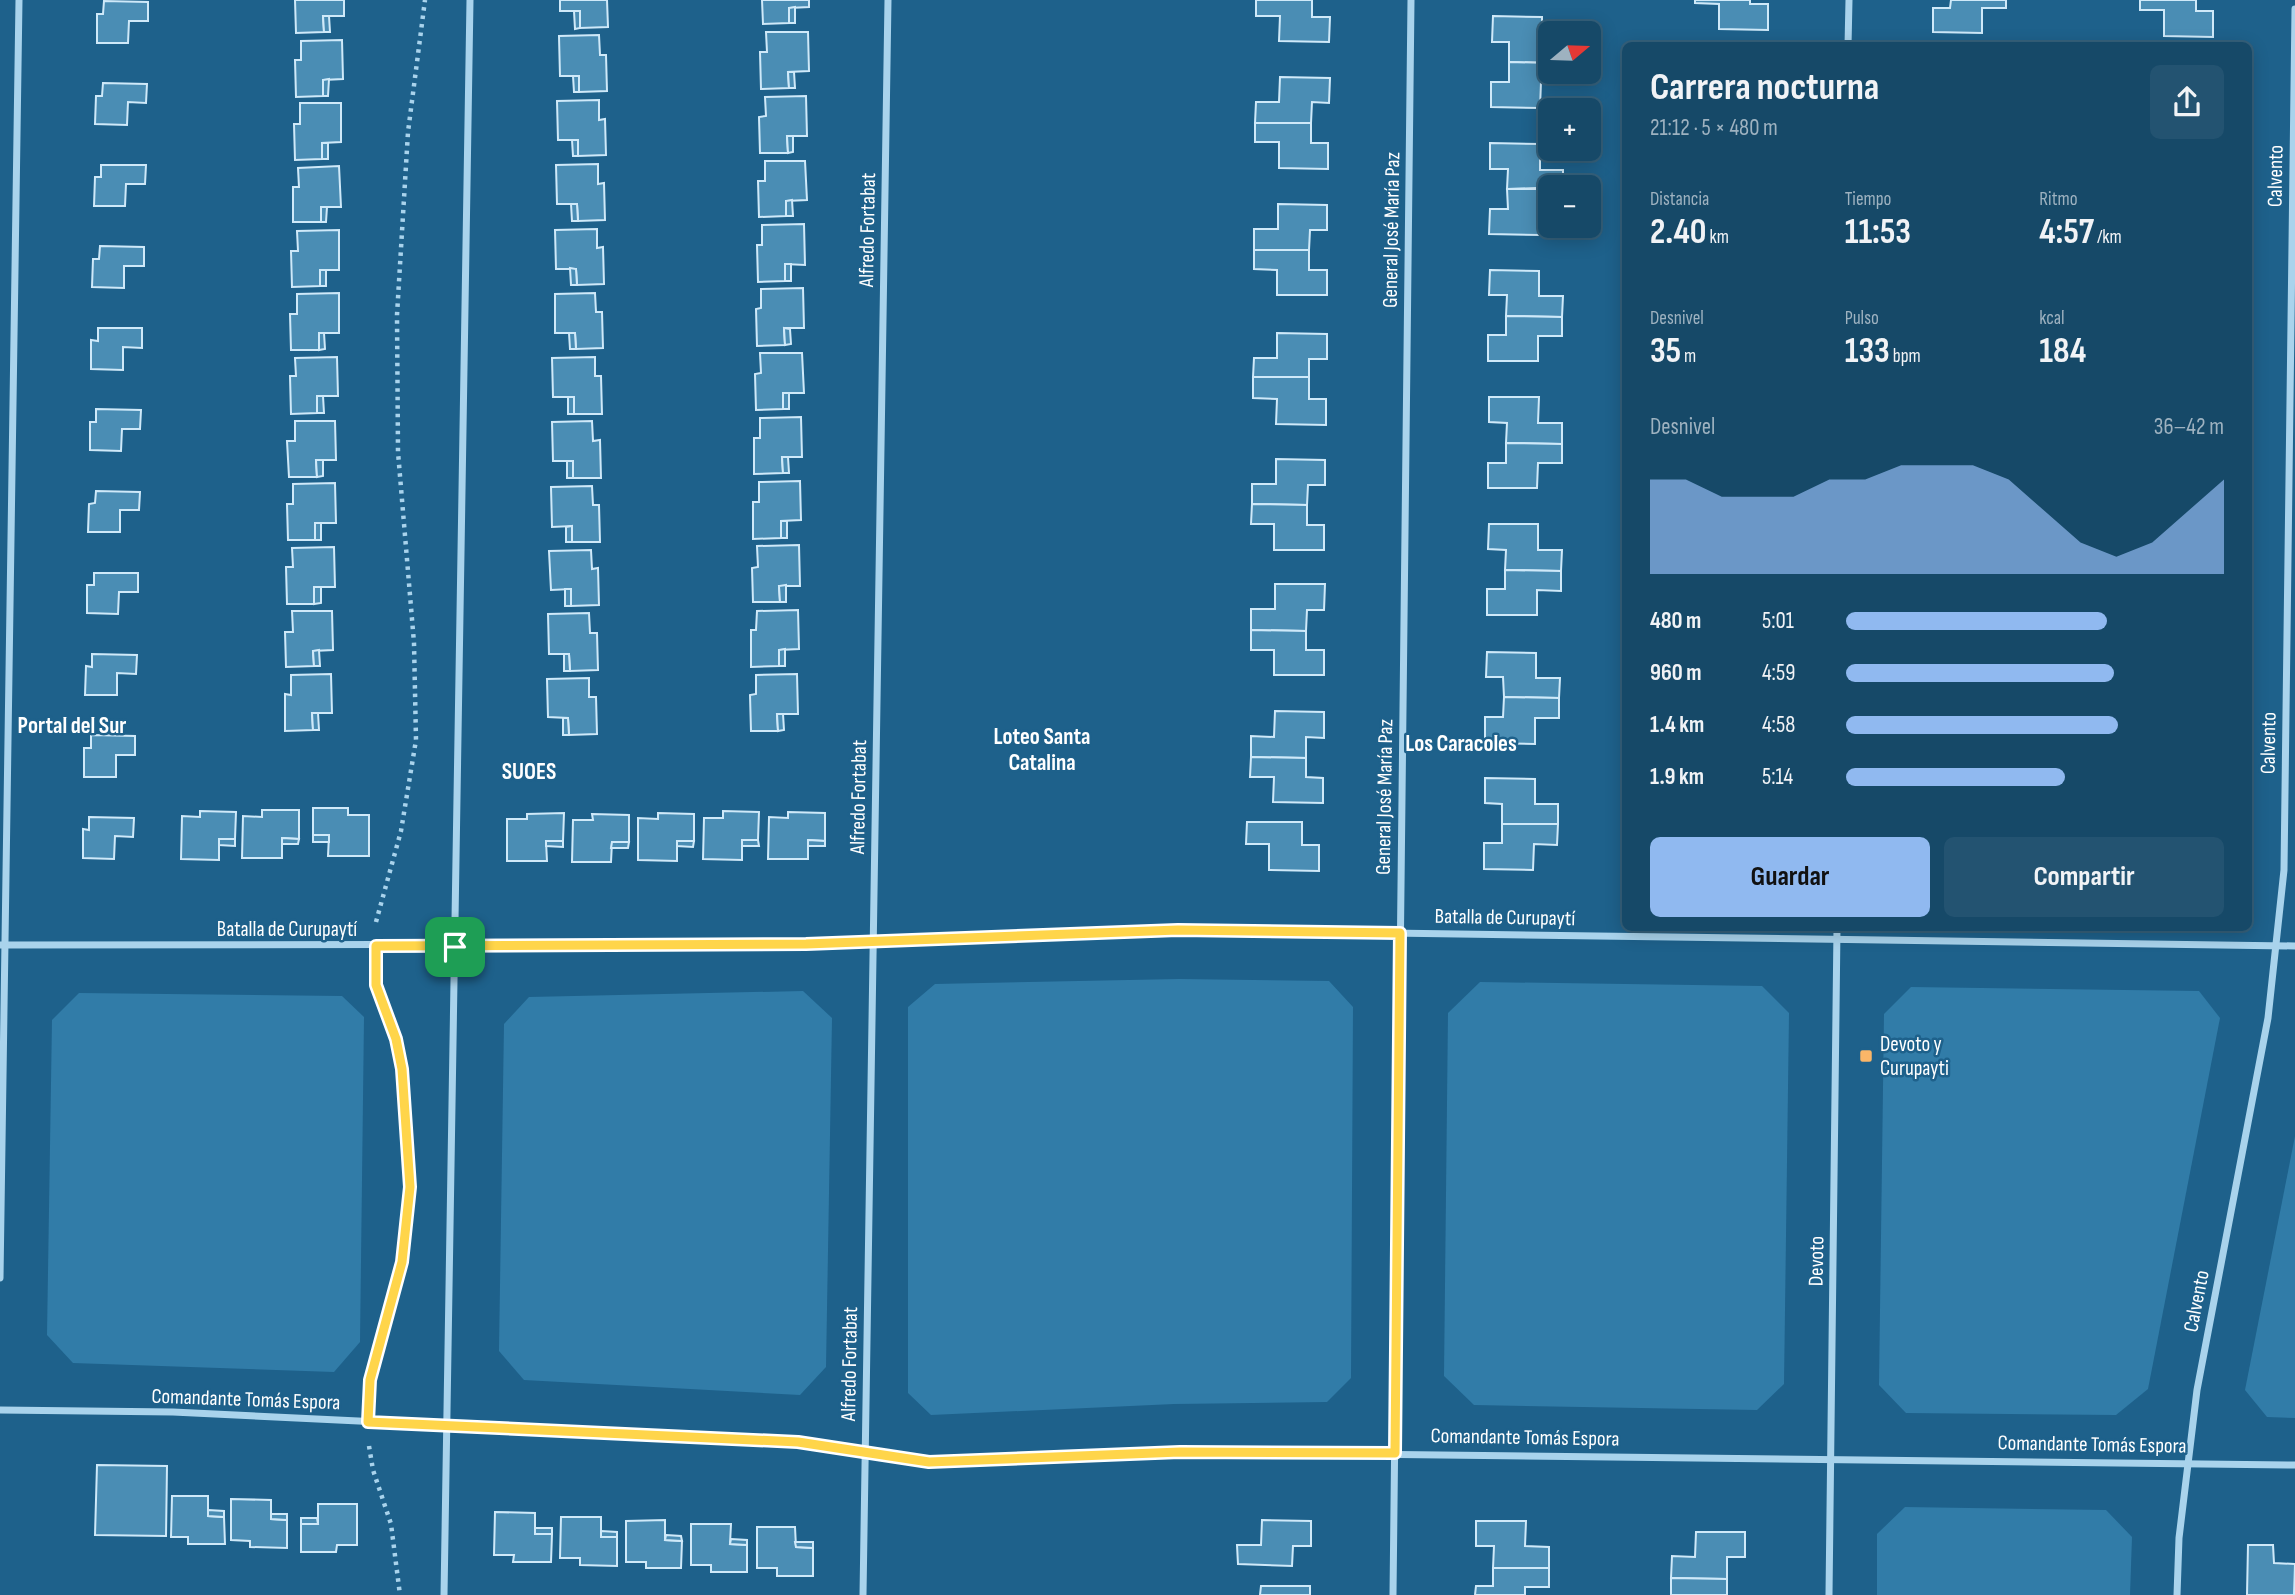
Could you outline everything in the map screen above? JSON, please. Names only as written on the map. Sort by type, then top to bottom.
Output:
[{"type":"street","points":[[0,1278],[2,945],[19,0]]},
{"type":"street","points":[[444,1595],[470,0]]},
{"type":"street","name":"Alfredo Fortabat","points":[[863,1595],[888,0]]},
{"type":"street","name":"General José María Paz","points":[[1393,1595],[1411,0]]},
{"type":"street","points":[[1848,42],[1849,0]]},
{"type":"street","name":"Calvento","points":[[2177,1595],[2179,1538],[2197,1390],[2268,1018],[2284,870],[2295,9]]},
{"type":"street","name":"Batalla de Curupaytí","points":[[2,945],[455,947],[873,941],[1178,930],[2295,946]]},
{"type":"street","name":"Devoto","points":[[1829,1595],[1837,931]]},
{"type":"street","name":"Comandante Tomás Espora","points":[[0,1410],[173,1412],[798,1442],[929,1462],[1180,1452],[2295,1465]]},
{"type":"path","points":[[400,1595],[391,1524],[369,1455],[368,1422],[370,1380],[402,1262],[410,1187],[402,1069],[396,1039],[376,985],[376,946],[378,912],[401,831],[415,740],[415,653],[398,452],[397,315],[407,144],[425,0]]},
{"type":"shaded area","points":[[1179,979],[1329,981],[1353,1007],[1351,1378],[1327,1402],[1174,1404],[931,1415],[908,1393],[908,1007],[935,984]]},
{"type":"shaded area","points":[[1480,982],[1762,986],[1789,1013],[1784,1384],[1757,1410],[1474,1405],[1444,1376],[1448,1013]]},
{"type":"shaded area","points":[[1911,987],[2199,991],[2220,1018],[2148,1389],[2116,1415],[1906,1413],[1879,1385],[1884,1014]]},
{"type":"shaded area","points":[[803,991],[832,1018],[826,1367],[800,1395],[524,1380],[499,1351],[504,1024],[529,997]]},
{"type":"shaded area","points":[[79,993],[342,996],[364,1017],[360,1342],[334,1372],[73,1363],[47,1335],[52,1020]]},
{"type":"shaded area","points":[[2295,1136],[2295,1418],[2267,1417],[2245,1390]]},
{"type":"shaded area","points":[[1905,1507],[2106,1510],[2132,1537],[2130,1595],[1877,1595],[1877,1534]]},
{"type":"building","points":[[295,0],[344,0],[344,16],[323,16],[324,32],[296,33]]},
{"type":"building","points":[[560,0],[607,0],[608,27],[580,28],[580,11],[560,11]]},
{"type":"building","points":[[762,0],[809,0],[809,7],[789,8],[789,23],[763,24]]},
{"type":"building","points":[[1256,0],[1312,0],[1312,17],[1330,17],[1329,42],[1279,41],[1280,16],[1256,16]]},
{"type":"building","points":[[1695,0],[1750,0],[1750,4],[1768,4],[1768,30],[1719,29],[1719,4],[1695,3]]},
{"type":"building","points":[[1951,0],[2006,0],[2006,8],[1982,8],[1982,33],[1933,32],[1933,8],[1950,8]]},
{"type":"building","points":[[2140,0],[2196,0],[2196,11],[2213,11],[2213,37],[2164,36],[2164,10],[2140,10]]},
{"type":"building","points":[[104,1],[148,2],[148,21],[129,21],[128,43],[97,43],[97,14],[103,14]]},
{"type":"building","points":[[795,7],[795,23],[789,23],[789,8]]},
{"type":"building","points":[[574,11],[580,11],[580,28],[575,29]]},
{"type":"building","points":[[323,16],[329,16],[330,32],[324,32]]},
{"type":"building","points":[[1493,16],[1542,17],[1542,21],[1538,21],[1538,63],[1509,62],[1509,42],[1492,42]]},
{"type":"building","points":[[766,32],[808,32],[809,71],[788,72],[789,88],[761,89],[760,52],[767,52]]},
{"type":"building","points":[[599,35],[600,55],[606,55],[607,91],[579,92],[579,76],[560,76],[559,36]]},
{"type":"building","points":[[342,40],[343,79],[323,80],[323,96],[296,97],[295,60],[301,60],[301,41]]},
{"type":"building","points":[[1509,62],[1538,63],[1538,84],[1541,84],[1538,108],[1491,107],[1491,82],[1509,82]]},
{"type":"building","points":[[788,72],[794,72],[795,88],[789,88]]},
{"type":"building","points":[[573,76],[579,76],[579,92],[574,92]]},
{"type":"building","points":[[1280,77],[1330,78],[1329,103],[1312,102],[1311,123],[1255,123],[1256,102],[1279,102]]},
{"type":"building","points":[[329,79],[328,96],[323,96],[323,80]]},
{"type":"building","points":[[103,83],[147,84],[146,103],[128,102],[127,125],[95,124],[96,96],[102,96]]},
{"type":"building","points":[[806,96],[807,136],[787,136],[788,153],[760,153],[759,117],[766,116],[765,97]]},
{"type":"building","points":[[599,100],[599,120],[605,119],[606,155],[578,156],[578,140],[558,140],[557,101]]},
{"type":"building","points":[[300,103],[341,103],[341,142],[322,143],[322,159],[295,160],[294,124],[300,124]]},
{"type":"building","points":[[1255,123],[1311,123],[1311,143],[1328,143],[1328,169],[1279,168],[1279,142],[1255,142]]},
{"type":"building","points":[[787,136],[793,136],[793,152],[788,153]]},
{"type":"building","points":[[572,140],[578,140],[578,156],[573,156]]},
{"type":"building","points":[[322,143],[328,143],[328,159],[322,159]]},
{"type":"building","points":[[1490,143],[1538,144],[1540,170],[1563,170],[1563,175],[1538,175],[1538,188],[1507,189],[1508,169],[1490,169]]},
{"type":"building","points":[[765,161],[805,161],[807,200],[786,201],[786,216],[759,217],[758,181],[765,181]]},
{"type":"building","points":[[598,164],[598,184],[604,183],[605,220],[578,221],[577,204],[557,204],[556,165]]},
{"type":"building","points":[[101,165],[146,165],[145,184],[126,184],[125,206],[94,206],[95,177],[101,177]]},
{"type":"building","points":[[339,166],[341,207],[321,207],[321,222],[293,222],[293,187],[299,187],[298,168]]},
{"type":"building","points":[[1507,189],[1538,189],[1538,235],[1489,234],[1490,209],[1508,209]]},
{"type":"building","points":[[792,200],[793,216],[786,216],[786,201]]},
{"type":"building","points":[[571,204],[577,204],[578,221],[572,221]]},
{"type":"building","points":[[1278,204],[1327,205],[1327,230],[1310,230],[1309,250],[1254,250],[1254,229],[1278,229]]},
{"type":"building","points":[[321,207],[327,207],[326,222],[321,222]]},
{"type":"building","points":[[804,224],[805,265],[785,264],[785,281],[758,282],[757,245],[762,245],[762,225]]},
{"type":"building","points":[[597,229],[597,248],[603,247],[604,284],[577,285],[576,269],[556,269],[555,230]]},
{"type":"building","points":[[339,230],[339,270],[320,270],[320,286],[292,287],[291,251],[298,251],[297,231]]},
{"type":"building","points":[[100,246],[144,247],[144,266],[124,266],[124,288],[92,287],[93,259],[99,259]]},
{"type":"building","points":[[1254,250],[1309,250],[1309,270],[1327,270],[1327,295],[1277,295],[1277,270],[1254,269]]},
{"type":"building","points":[[785,264],[791,264],[791,281],[785,281]]},
{"type":"building","points":[[570,268],[576,269],[577,285],[571,285]]},
{"type":"building","points":[[320,270],[326,270],[326,286],[320,286]]},
{"type":"building","points":[[1490,270],[1539,271],[1539,296],[1563,296],[1562,317],[1506,316],[1507,295],[1489,295]]},
{"type":"building","points":[[803,288],[804,328],[784,328],[785,345],[757,346],[756,309],[761,308],[761,289]]},
{"type":"building","points":[[339,293],[339,333],[319,333],[319,350],[291,350],[290,314],[297,314],[297,294]]},
{"type":"building","points":[[595,293],[596,312],[602,312],[603,348],[576,349],[575,333],[555,333],[555,294]]},
{"type":"building","points":[[1506,316],[1562,317],[1562,336],[1538,336],[1538,361],[1488,361],[1488,335],[1506,335]]},
{"type":"building","points":[[98,328],[142,328],[142,348],[123,347],[123,370],[91,369],[91,340],[98,341]]},
{"type":"building","points":[[784,328],[790,329],[791,344],[785,345]]},
{"type":"building","points":[[319,333],[324,333],[325,349],[319,350]]},
{"type":"building","points":[[569,333],[575,333],[576,349],[570,349]]},
{"type":"building","points":[[1277,333],[1327,334],[1327,359],[1309,359],[1309,377],[1253,377],[1254,358],[1277,358]]},
{"type":"building","points":[[760,353],[802,353],[804,393],[783,393],[783,409],[756,410],[755,374],[761,373]]},
{"type":"building","points":[[337,357],[338,396],[317,396],[317,413],[291,414],[290,376],[296,376],[295,358]]},
{"type":"building","points":[[595,357],[595,376],[601,376],[602,414],[574,414],[574,397],[553,397],[552,358]]},
{"type":"building","points":[[1253,377],[1309,377],[1309,399],[1326,399],[1326,425],[1276,424],[1277,399],[1253,398]]},
{"type":"building","points":[[783,393],[789,393],[789,409],[783,409]]},
{"type":"building","points":[[317,396],[323,396],[324,413],[317,413]]},
{"type":"building","points":[[568,397],[574,397],[574,414],[568,414]]},
{"type":"building","points":[[1489,397],[1539,397],[1538,423],[1562,423],[1562,444],[1506,443],[1507,423],[1489,422]]},
{"type":"building","points":[[96,409],[141,410],[140,429],[122,429],[121,451],[90,450],[90,422],[96,422]]},
{"type":"building","points":[[801,417],[802,457],[782,457],[783,473],[754,474],[754,438],[760,438],[760,418]]},
{"type":"building","points":[[295,421],[335,421],[336,460],[316,460],[317,477],[289,477],[287,441],[295,441]]},
{"type":"building","points":[[592,421],[593,441],[600,440],[601,478],[573,478],[573,461],[553,461],[552,422]]},
{"type":"building","points":[[1506,443],[1562,444],[1562,463],[1538,463],[1537,488],[1488,488],[1488,463],[1506,463]]},
{"type":"building","points":[[782,457],[788,457],[789,473],[783,473]]},
{"type":"building","points":[[1276,459],[1325,460],[1325,485],[1308,485],[1307,505],[1252,504],[1252,484],[1276,484]]},
{"type":"building","points":[[316,460],[323,460],[323,476],[317,477]]},
{"type":"building","points":[[567,461],[573,461],[573,478],[567,478]]},
{"type":"building","points":[[800,481],[801,520],[781,521],[781,538],[753,539],[753,502],[759,502],[759,482]]},
{"type":"building","points":[[335,483],[336,523],[315,523],[315,540],[288,540],[287,504],[293,504],[293,484]]},
{"type":"building","points":[[592,486],[593,505],[599,505],[600,542],[572,542],[572,526],[552,527],[551,487]]},
{"type":"building","points":[[96,491],[140,492],[139,510],[120,510],[120,532],[88,532],[89,504],[95,503]]},
{"type":"building","points":[[1252,504],[1307,505],[1307,525],[1324,525],[1324,550],[1274,550],[1274,524],[1251,524]]},
{"type":"building","points":[[781,521],[787,521],[787,538],[781,538]]},
{"type":"building","points":[[315,523],[321,523],[321,540],[315,540]]},
{"type":"building","points":[[1489,524],[1538,524],[1538,550],[1562,550],[1561,571],[1505,570],[1506,550],[1488,549]]},
{"type":"building","points":[[572,526],[572,542],[566,542],[566,527]]},
{"type":"building","points":[[799,545],[800,586],[779,586],[780,602],[753,602],[752,568],[758,567],[757,546]]},
{"type":"building","points":[[334,547],[335,587],[314,587],[314,604],[287,604],[286,567],[293,567],[292,548]]},
{"type":"building","points":[[591,550],[592,569],[598,568],[599,605],[571,606],[571,589],[551,590],[549,551]]},
{"type":"building","points":[[1505,570],[1561,571],[1561,591],[1537,590],[1537,615],[1487,615],[1487,589],[1505,589]]},
{"type":"building","points":[[94,573],[138,573],[138,592],[119,592],[118,614],[87,613],[87,585],[94,585]]},
{"type":"building","points":[[1275,584],[1325,584],[1324,610],[1307,610],[1306,631],[1251,630],[1251,609],[1275,609]]},
{"type":"building","points":[[786,585],[786,602],[780,602],[779,586]]},
{"type":"building","points":[[314,587],[321,587],[321,603],[314,604]]},
{"type":"building","points":[[565,589],[571,589],[571,606],[565,606]]},
{"type":"building","points":[[798,610],[799,649],[779,650],[779,666],[751,667],[751,630],[756,630],[757,611]]},
{"type":"building","points":[[292,611],[332,611],[333,650],[313,651],[314,666],[286,667],[285,632],[293,632]]},
{"type":"building","points":[[589,613],[590,633],[597,633],[598,670],[570,671],[569,654],[549,654],[548,614]]},
{"type":"building","points":[[1251,630],[1306,631],[1306,650],[1324,650],[1324,675],[1274,675],[1274,650],[1251,650]]},
{"type":"building","points":[[785,649],[785,666],[779,666],[779,650]]},
{"type":"building","points":[[319,650],[320,666],[314,666],[313,651]]},
{"type":"building","points":[[1487,652],[1536,653],[1536,678],[1560,678],[1559,698],[1504,697],[1503,677],[1486,677]]},
{"type":"building","points":[[92,654],[137,655],[136,674],[117,673],[117,695],[85,695],[86,666],[92,667]]},
{"type":"building","points":[[564,654],[569,654],[570,671],[564,671]]},
{"type":"building","points":[[331,674],[332,713],[312,713],[313,730],[285,731],[285,694],[291,695],[291,675]]},
{"type":"building","points":[[797,674],[798,714],[777,714],[778,731],[751,731],[750,695],[756,694],[756,675]]},
{"type":"building","points":[[589,678],[589,697],[596,697],[597,734],[569,735],[568,718],[548,717],[547,679]]},
{"type":"building","points":[[1504,697],[1559,698],[1559,718],[1535,718],[1535,744],[1485,743],[1485,717],[1503,717]]},
{"type":"building","points":[[1275,711],[1324,712],[1324,738],[1306,737],[1306,758],[1251,757],[1251,736],[1274,737]]},
{"type":"building","points":[[312,713],[318,713],[319,730],[313,730]]},
{"type":"building","points":[[777,714],[783,714],[784,730],[778,731]]},
{"type":"building","points":[[563,718],[568,718],[569,735],[563,735]]},
{"type":"building","points":[[91,735],[135,736],[135,755],[116,755],[116,777],[84,777],[84,748],[91,748]]},
{"type":"building","points":[[1251,757],[1306,758],[1306,777],[1323,778],[1323,803],[1273,802],[1274,777],[1250,777]]},
{"type":"building","points":[[1485,778],[1535,779],[1535,804],[1558,804],[1558,824],[1502,824],[1502,804],[1485,803]]},
{"type":"building","points":[[313,808],[348,808],[348,815],[369,815],[369,856],[328,856],[329,835],[313,835]]},
{"type":"building","points":[[262,810],[299,810],[299,839],[282,838],[282,858],[242,858],[243,816],[262,817]]},
{"type":"building","points":[[200,811],[236,812],[235,839],[219,839],[219,860],[181,859],[182,816],[200,817]]},
{"type":"building","points":[[723,811],[759,812],[758,840],[742,840],[742,860],[703,859],[704,818],[723,818]]},
{"type":"building","points":[[788,812],[825,813],[825,841],[808,840],[808,859],[768,859],[769,817],[788,818]]},
{"type":"building","points":[[564,813],[563,841],[546,841],[547,861],[507,861],[507,819],[527,819],[527,814]]},
{"type":"building","points":[[658,813],[694,814],[694,841],[677,841],[677,861],[638,860],[638,818],[658,819]]},
{"type":"building","points":[[592,814],[629,815],[629,842],[612,842],[611,862],[572,862],[573,820],[593,820]]},
{"type":"building","points":[[89,817],[134,818],[133,837],[115,836],[114,859],[83,858],[83,829],[89,830]]},
{"type":"building","points":[[1247,822],[1302,822],[1302,845],[1319,845],[1319,871],[1269,870],[1269,844],[1246,844]]},
{"type":"building","points":[[1502,824],[1558,824],[1557,845],[1534,844],[1533,870],[1484,869],[1484,843],[1502,843]]},
{"type":"building","points":[[313,835],[329,835],[329,842],[313,842]]},
{"type":"building","points":[[282,838],[299,839],[298,844],[282,844]]},
{"type":"building","points":[[219,839],[235,839],[235,846],[219,845]]},
{"type":"building","points":[[742,840],[758,840],[759,846],[742,846]]},
{"type":"building","points":[[808,840],[825,841],[825,846],[808,846]]},
{"type":"building","points":[[546,841],[563,841],[563,847],[546,846]]},
{"type":"building","points":[[677,841],[694,841],[693,847],[677,846]]},
{"type":"building","points":[[612,842],[629,842],[628,848],[611,848]]},
{"type":"building","points":[[97,1465],[167,1466],[166,1536],[95,1535]]},
{"type":"building","points":[[172,1496],[208,1496],[208,1516],[224,1517],[225,1544],[188,1544],[188,1537],[171,1537]]},
{"type":"building","points":[[231,1499],[271,1500],[271,1519],[287,1520],[287,1548],[250,1547],[250,1541],[231,1540]]},
{"type":"building","points":[[318,1504],[357,1504],[357,1545],[337,1545],[336,1552],[301,1552],[301,1524],[318,1524]]},
{"type":"building","points":[[208,1510],[224,1511],[224,1517],[208,1516]]},
{"type":"building","points":[[495,1512],[535,1513],[535,1534],[552,1534],[551,1562],[513,1562],[514,1555],[494,1555]]},
{"type":"building","points":[[271,1514],[287,1514],[287,1520],[271,1519]]},
{"type":"building","points":[[561,1517],[601,1517],[601,1537],[617,1537],[617,1566],[580,1565],[580,1558],[560,1558]]},
{"type":"building","points":[[301,1518],[317,1518],[318,1524],[301,1524]]},
{"type":"building","points":[[665,1520],[665,1540],[682,1541],[681,1568],[646,1568],[646,1562],[626,1562],[626,1521]]},
{"type":"building","points":[[1262,1520],[1311,1521],[1311,1546],[1293,1546],[1292,1566],[1238,1564],[1237,1545],[1261,1545]]},
{"type":"building","points":[[1476,1521],[1526,1521],[1525,1546],[1549,1547],[1549,1568],[1493,1568],[1494,1546],[1476,1546]]},
{"type":"building","points":[[691,1524],[731,1524],[730,1544],[747,1545],[747,1572],[711,1572],[711,1565],[691,1565]]},
{"type":"building","points":[[757,1527],[795,1527],[796,1547],[813,1548],[813,1576],[777,1576],[777,1568],[757,1568]]},
{"type":"building","points":[[535,1528],[552,1528],[552,1534],[535,1534]]},
{"type":"building","points":[[601,1531],[617,1532],[617,1537],[601,1537]]},
{"type":"building","points":[[1696,1532],[1745,1532],[1745,1557],[1727,1557],[1727,1579],[1671,1578],[1672,1556],[1695,1557]]},
{"type":"building","points":[[666,1535],[681,1536],[682,1541],[665,1540]]},
{"type":"building","points":[[731,1539],[747,1540],[747,1545],[730,1544]]},
{"type":"building","points":[[795,1542],[813,1542],[813,1548],[796,1547]]},
{"type":"building","points":[[2248,1545],[2273,1545],[2274,1563],[2295,1564],[2294,1595],[2247,1595]]},
{"type":"building","points":[[1493,1568],[1549,1568],[1549,1587],[1525,1587],[1525,1595],[1475,1595],[1476,1586],[1493,1586]]},
{"type":"building","points":[[1671,1578],[1727,1579],[1727,1595],[1671,1595]]},
{"type":"building","points":[[1261,1586],[1310,1586],[1310,1595],[1260,1595]]},
{"type":"place","name":"Devoto y Curupayti","points":[[1866,1056]]},
{"type":"district","name":"Portal del Sur","points":[[72,725]]},
{"type":"district","name":"Los Caracoles","points":[[1461,743]]},
{"type":"district","name":"Loteo Santa Catalina","points":[[1042,749]]},
{"type":"district","name":"SUOES","points":[[529,771]]},
{"type":"route","points":[[1178,930],[1400,933],[1395,1453],[1180,1452],[929,1462],[798,1442],[368,1422],[370,1380],[395,1296],[402,1262],[410,1187],[402,1069],[396,1039],[376,985],[375,949],[376,946],[455,947],[806,944],[1178,930]]}]
